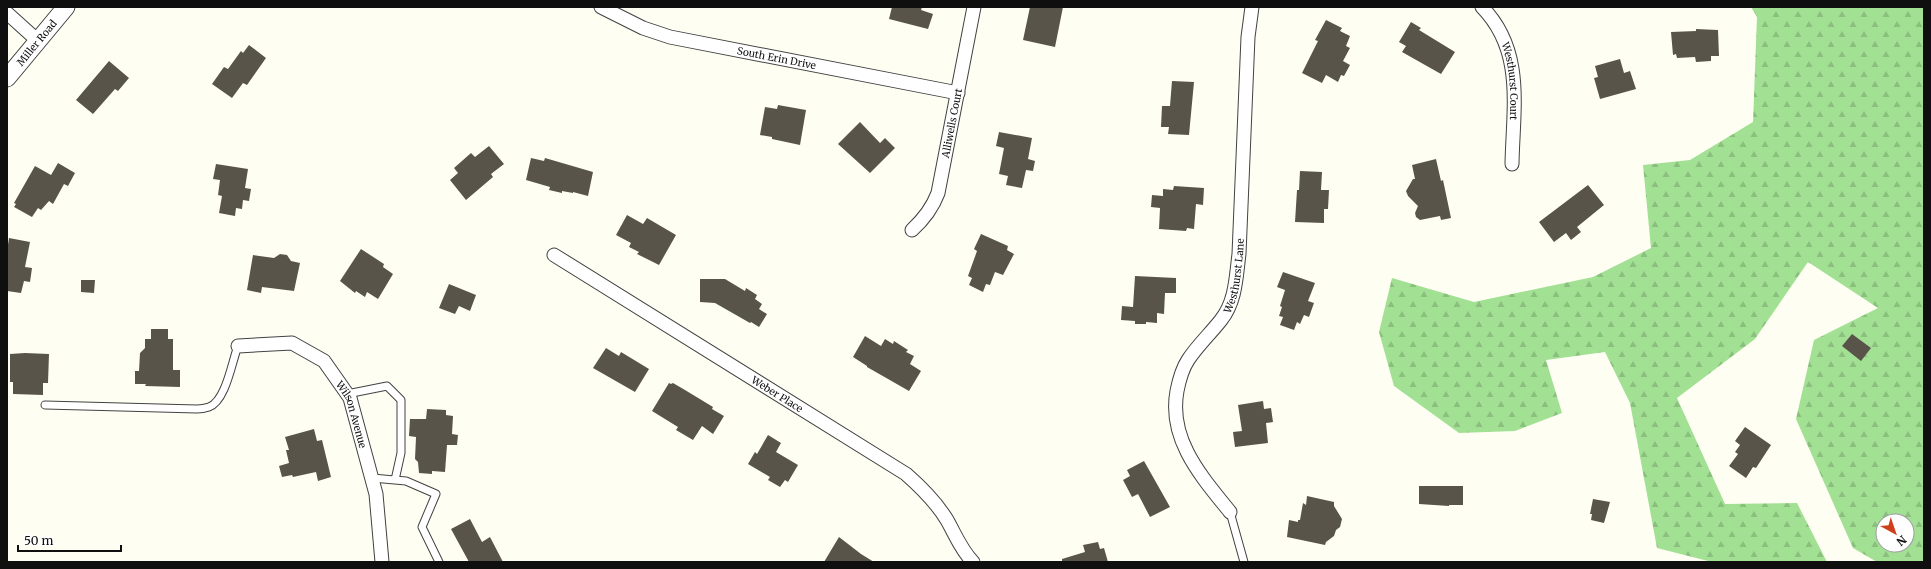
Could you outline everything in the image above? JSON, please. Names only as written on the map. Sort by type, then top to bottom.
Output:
[{"type":"street","name":"Miller Road","points":[[7,78],[66,7]]},
{"type":"street","name":"South Erin Drive","points":[[601,7],[643,28],[670,37],[958,93]]},
{"type":"street","name":"Alliwells Court","points":[[912,230],[923,220],[932,207],[938,193],[974,7]]},
{"type":"street","name":"Westhurst Lane","points":[[1230,512],[1184,449],[1178,432],[1175,415],[1179,381],[1185,365],[1222,319],[1233,296],[1235,287],[1239,246],[1248,37],[1252,7]]},
{"type":"street","name":"Westhurst Court","points":[[1482,7],[1500,30],[1508,46],[1512,64],[1514,83],[1512,164]]},
{"type":"street","points":[[7,13],[38,41]]},
{"type":"street","name":"Weber Place","points":[[554,255],[906,474],[923,488],[938,506],[960,544],[973,562]]},
{"type":"street","name":"Wilson Avenue","points":[[238,346],[292,343],[324,361],[350,398],[376,494],[382,562]]},
{"type":"lane","points":[[45,405],[197,409],[210,407],[219,399],[225,386],[238,346]]},
{"type":"lane","points":[[347,394],[387,386],[401,400],[401,453],[395,480]]},
{"type":"lane","points":[[372,478],[406,480],[436,494],[422,527],[439,562]]},
{"type":"lane","points":[[1230,512],[1244,562]]},
{"type":"green space","points":[[1751,7],[1924,7],[1924,562],[1877,562],[1853,548],[1796,419],[1814,340],[1878,308],[1808,262],[1755,339],[1677,398],[1725,504],[1797,503],[1827,562],[1712,562],[1657,548],[1630,403],[1605,352],[1546,360],[1562,413],[1515,431],[1459,433],[1394,386],[1379,332],[1392,278],[1474,302],[1593,277],[1651,248],[1643,165],[1690,160],[1753,122],[1757,17]]},
{"type":"building","points":[[892,7],[922,7],[921,10],[933,14],[928,29],[889,19]]},
{"type":"building","points":[[1030,7],[1063,7],[1055,47],[1023,40]]},
{"type":"building","points":[[1326,20],[1342,28],[1340,31],[1350,36],[1346,46],[1350,48],[1343,61],[1350,65],[1344,76],[1341,75],[1338,82],[1326,75],[1322,83],[1302,73],[1318,41],[1315,40]]},
{"type":"building","points":[[1411,22],[1421,28],[1419,30],[1455,52],[1441,74],[1402,52],[1406,46],[1399,42]]},
{"type":"building","points":[[1696,29],[1718,30],[1719,56],[1711,56],[1711,61],[1696,62],[1695,57],[1677,58],[1676,54],[1673,55],[1671,32],[1696,31]]},
{"type":"building","points":[[249,45],[266,58],[247,85],[243,83],[232,98],[212,84],[224,67],[228,69],[241,51],[243,53]]},
{"type":"building","points":[[1620,59],[1624,73],[1630,71],[1636,89],[1600,99],[1594,78],[1598,77],[1595,66]]},
{"type":"building","points":[[109,61],[129,78],[118,91],[115,89],[93,114],[76,100]]},
{"type":"building","points":[[1172,81],[1194,82],[1189,135],[1168,134],[1169,127],[1161,127],[1162,106],[1170,106]]},
{"type":"building","points":[[778,105],[806,110],[800,145],[760,135],[765,107],[777,109]]},
{"type":"building","points":[[860,122],[880,143],[885,138],[895,148],[870,173],[838,144]]},
{"type":"building","points":[[999,132],[1032,138],[1028,159],[1035,161],[1033,171],[1026,170],[1022,188],[1006,185],[1008,176],[999,174],[1004,148],[996,146]]},
{"type":"building","points":[[489,146],[504,164],[491,174],[493,177],[466,200],[450,180],[458,173],[454,168],[471,153],[475,157]]},
{"type":"building","points":[[531,158],[544,161],[545,158],[593,172],[588,196],[573,192],[562,191],[562,193],[549,190],[550,187],[526,180]]},
{"type":"building","points":[[1436,159],[1441,181],[1443,180],[1451,218],[1441,220],[1440,216],[1420,220],[1416,217],[1415,213],[1418,206],[1408,196],[1406,191],[1413,179],[1415,179],[1412,165]]},
{"type":"building","points":[[58,163],[75,173],[68,186],[64,184],[53,204],[49,201],[41,210],[38,208],[32,217],[14,207],[16,204],[14,203],[35,166],[51,175]]},
{"type":"building","points":[[216,164],[248,169],[245,188],[251,189],[249,201],[243,200],[242,209],[236,208],[235,216],[219,213],[222,196],[218,195],[220,180],[213,179]]},
{"type":"building","points":[[1300,171],[1322,172],[1321,190],[1329,190],[1328,209],[1324,209],[1324,223],[1295,222]]},
{"type":"building","points":[[1588,185],[1604,205],[1577,227],[1581,232],[1571,240],[1566,233],[1554,242],[1539,222]]},
{"type":"building","points":[[1174,186],[1204,188],[1203,205],[1196,204],[1194,229],[1187,228],[1186,231],[1159,229],[1160,208],[1151,207],[1152,195],[1163,196],[1163,189],[1173,190]]},
{"type":"building","points":[[627,215],[643,224],[647,218],[676,235],[659,265],[637,254],[639,252],[629,247],[631,243],[616,235]]},
{"type":"building","points":[[981,234],[1008,246],[1007,250],[1014,254],[1003,275],[995,272],[990,285],[986,284],[983,292],[969,285],[972,278],[968,276],[977,251],[974,249]]},
{"type":"building","points":[[9,238],[30,242],[25,267],[32,268],[30,282],[24,281],[21,293],[7,291],[7,251]]},
{"type":"building","points":[[361,249],[384,264],[383,267],[393,274],[378,299],[367,292],[365,297],[356,291],[355,293],[340,281]]},
{"type":"building","points":[[280,254],[287,255],[291,261],[300,263],[294,291],[262,287],[261,293],[247,290],[253,255],[274,258]]},
{"type":"building","points":[[1283,272],[1315,283],[1308,301],[1314,303],[1309,317],[1304,315],[1300,324],[1297,322],[1294,330],[1280,325],[1283,317],[1279,316],[1282,307],[1280,306],[1285,290],[1277,287]]},
{"type":"building","points":[[1135,276],[1176,278],[1176,293],[1165,293],[1164,314],[1157,313],[1157,323],[1146,322],[1146,324],[1135,324],[1135,321],[1121,320],[1122,306],[1133,307]]},
{"type":"building","points":[[700,279],[725,279],[745,291],[746,288],[757,295],[755,299],[762,304],[759,309],[767,314],[759,327],[715,303],[700,302]]},
{"type":"building","points":[[81,280],[95,280],[94,293],[81,292]]},
{"type":"building","points":[[449,284],[476,295],[470,311],[459,306],[455,314],[439,308]]},
{"type":"building","points":[[151,329],[168,329],[168,339],[173,339],[173,370],[180,370],[180,387],[145,386],[146,384],[135,384],[135,371],[139,371],[140,353],[145,348],[145,339],[151,339]]},
{"type":"building","points":[[1852,334],[1871,348],[1861,361],[1842,346]]},
{"type":"building","points":[[865,336],[881,346],[885,339],[893,344],[894,341],[908,350],[906,352],[914,356],[910,364],[921,371],[909,391],[867,367],[853,357]]},
{"type":"building","points":[[606,348],[619,356],[621,352],[649,369],[635,392],[593,368]]},
{"type":"building","points":[[10,354],[49,354],[48,383],[43,383],[43,395],[13,394],[13,382],[10,382]]},
{"type":"building","points":[[669,383],[673,383],[685,390],[713,407],[712,409],[724,416],[713,434],[702,426],[693,440],[676,430],[678,427],[652,411]]},
{"type":"building","points":[[1263,401],[1264,409],[1271,408],[1273,422],[1266,423],[1268,443],[1235,447],[1233,432],[1242,431],[1238,405]]},
{"type":"building","points":[[427,409],[446,410],[446,415],[453,416],[452,434],[458,435],[457,445],[447,445],[445,472],[432,471],[432,474],[419,473],[418,462],[415,459],[416,437],[409,436],[410,419],[426,419]]},
{"type":"building","points":[[1745,427],[1771,445],[1756,468],[1753,467],[1746,478],[1729,466],[1738,454],[1735,452],[1740,445],[1735,441]]},
{"type":"building","points":[[314,429],[317,441],[322,440],[331,477],[318,481],[316,472],[293,477],[292,475],[282,477],[279,466],[289,463],[286,450],[289,450],[285,437]]},
{"type":"building","points":[[768,435],[781,443],[776,452],[798,465],[788,482],[785,480],[780,487],[768,480],[770,477],[748,464],[755,452],[757,454]]},
{"type":"building","points":[[1144,461],[1170,507],[1150,517],[1138,494],[1132,497],[1123,480],[1130,476],[1127,470]]},
{"type":"building","points":[[1419,486],[1463,486],[1463,505],[1449,506],[1419,504]]},
{"type":"building","points":[[1307,496],[1334,502],[1334,506],[1342,519],[1340,527],[1325,545],[1287,537],[1289,520],[1298,522],[1298,520],[1300,520],[1303,503],[1306,505]]},
{"type":"building","points":[[1593,499],[1610,502],[1604,523],[1591,520],[1592,514],[1590,514]]},
{"type":"building","points":[[470,519],[482,542],[490,537],[503,562],[469,562],[451,529]]},
{"type":"building","points":[[839,537],[861,554],[874,562],[824,562]]},
{"type":"building","points":[[1098,542],[1100,549],[1104,548],[1108,562],[1062,562],[1062,559],[1085,552],[1083,545]]}]
